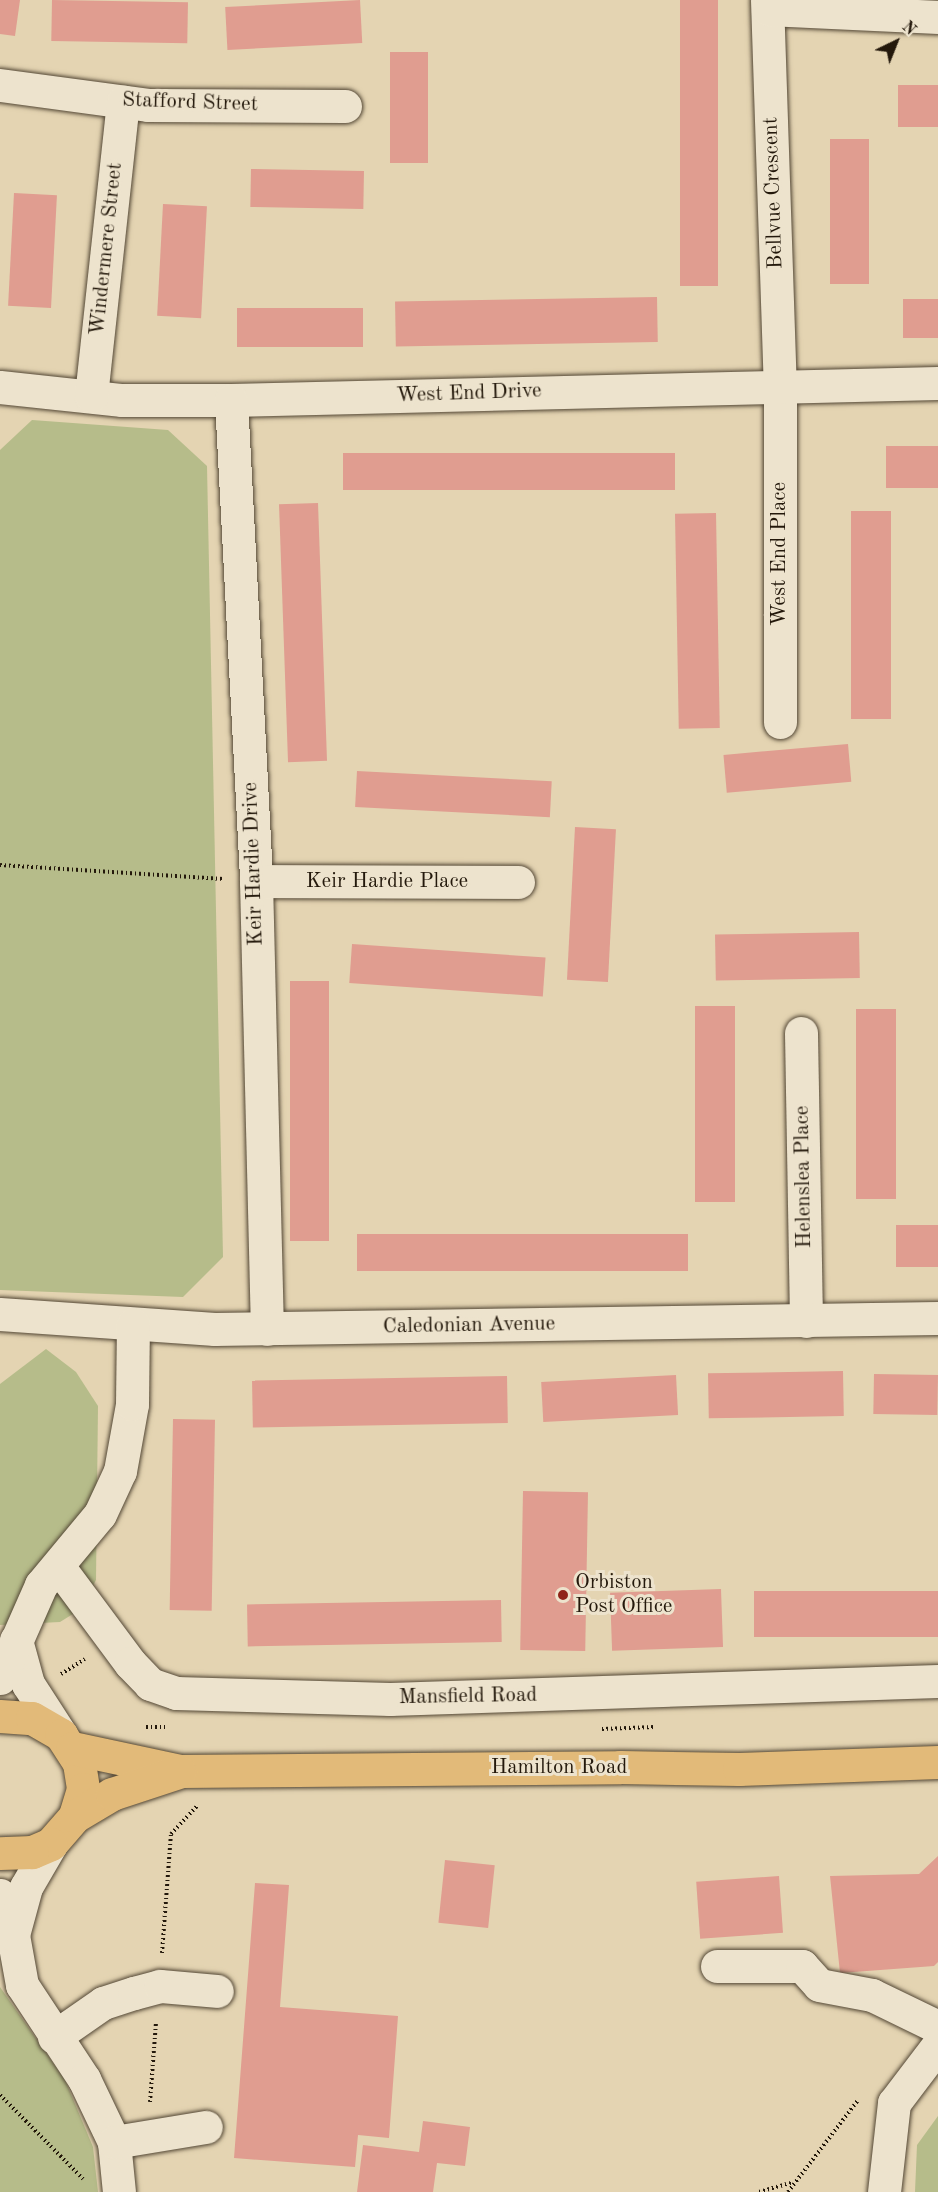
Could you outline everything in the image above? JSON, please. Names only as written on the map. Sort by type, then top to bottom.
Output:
[{"type":"main road","name":"Hamilton Road","points":[[0,1716],[33,1718],[67,1742],[180,1771],[620,1767],[739,1769],[938,1762]]},
{"type":"main road","points":[[0,1853],[32,1852],[51,1844],[75,1816],[82,1789],[79,1763],[67,1742]]},
{"type":"main road","name":"Hamilton Road","points":[[75,1816],[112,1794],[180,1771]]},
{"type":"street","points":[[768,4],[938,17]]},
{"type":"street","name":"Bellvue Crescent","points":[[768,4],[780,386]]},
{"type":"street","name":"Stafford Street","points":[[0,85],[123,102],[345,106]]},
{"type":"street","name":"Windermere Street","points":[[91,396],[123,102]]},
{"type":"street","name":"West End Drive","points":[[0,387],[91,396],[231,400],[938,383]]},
{"type":"street","name":"West End Place","points":[[780,386],[780,722]]},
{"type":"street","name":"Keir Hardie Drive","points":[[231,400],[256,881],[267,1329]]},
{"type":"street","name":"Keir Hardie Place","points":[[256,881],[518,882]]},
{"type":"street","name":"Helenslea Place","points":[[801,1033],[806,1321]]},
{"type":"street","name":"Caledonian Avenue","points":[[0,1314],[134,1324],[267,1329],[938,1318]]},
{"type":"street","points":[[0,1678],[42,1585],[100,1514],[120,1471],[132,1404],[134,1324]]},
{"type":"street","name":"Mansfield Road","points":[[58,1566],[150,1684],[176,1693],[265,1698],[622,1693],[938,1681]]},
{"type":"street","points":[[16,1640],[28,1684],[67,1742]]},
{"type":"street","points":[[13,1935],[26,1887],[51,1844]]},
{"type":"street","points":[[0,1895],[13,1935],[22,1985],[54,2037],[84,2079],[114,2142],[104,2188]]},
{"type":"street","points":[[717,1966],[802,1966],[819,1985],[872,1995],[938,2027]]},
{"type":"street","points":[[54,2037],[103,2003],[134,1993],[160,1986],[217,1991]]},
{"type":"street","points":[[884,2192],[894,2103],[938,2045]]},
{"type":"street","points":[[114,2142],[206,2127]]},
{"type":"path","points":[[0,865],[256,881]]},
{"type":"path","points":[[55,1678],[115,1641]]},
{"type":"path","points":[[788,2192],[871,2086],[894,2103]]},
{"type":"path","points":[[0,2095],[104,2188]]},
{"type":"path","points":[[759,2192],[795,2182]]},
{"type":"green space","points":[[32,420],[168,430],[207,466],[223,1257],[183,1297],[0,1290],[0,450]]},
{"type":"green space","points":[[46,1349],[76,1372],[98,1406],[96,1580],[81,1609],[60,1622],[0,1625],[0,1384]]},
{"type":"green space","points":[[0,1987],[65,2080],[93,2147],[98,2192],[0,2192]]},
{"type":"green space","points":[[938,2116],[938,2192],[915,2192],[917,2145]]},
{"type":"building","points":[[0,0],[20,0],[15,36],[0,34]]},
{"type":"building","points":[[52,0],[188,2],[187,43],[51,41]]},
{"type":"building","points":[[360,0],[362,43],[227,50],[225,7]]},
{"type":"building","points":[[680,0],[718,0],[718,286],[680,286]]},
{"type":"building","points":[[390,52],[428,52],[428,163],[390,163]]},
{"type":"building","points":[[898,85],[938,85],[938,127],[898,127]]},
{"type":"building","points":[[830,139],[869,139],[869,284],[830,284]]},
{"type":"building","points":[[251,169],[364,171],[363,209],[250,207]]},
{"type":"building","points":[[14,193],[57,195],[51,308],[8,306]]},
{"type":"building","points":[[163,204],[207,206],[201,318],[157,316]]},
{"type":"building","points":[[657,297],[658,342],[396,347],[395,302]]},
{"type":"building","points":[[903,299],[938,299],[938,338],[903,338]]},
{"type":"building","points":[[237,308],[363,308],[363,347],[237,347]]},
{"type":"building","points":[[886,446],[938,446],[938,488],[886,488]]},
{"type":"building","points":[[343,453],[675,453],[675,490],[343,490]]},
{"type":"building","points":[[318,503],[327,761],[288,762],[279,504]]},
{"type":"building","points":[[851,511],[891,511],[891,719],[851,719]]},
{"type":"building","points":[[716,513],[720,728],[679,729],[675,514]]},
{"type":"building","points":[[848,744],[851,782],[727,793],[723,755]]},
{"type":"building","points":[[357,771],[552,781],[550,817],[355,807]]},
{"type":"building","points":[[575,827],[616,829],[608,982],[567,980]]},
{"type":"building","points":[[859,932],[860,978],[716,981],[715,935]]},
{"type":"building","points":[[352,944],[546,958],[543,996],[349,983]]},
{"type":"building","points":[[290,981],[329,981],[329,1241],[290,1241]]},
{"type":"building","points":[[695,1006],[735,1006],[735,1202],[695,1202]]},
{"type":"building","points":[[856,1009],[896,1009],[896,1199],[856,1199]]},
{"type":"building","points":[[896,1225],[938,1225],[938,1267],[896,1267]]},
{"type":"building","points":[[357,1234],[688,1234],[688,1271],[357,1271]]},
{"type":"building","points":[[843,1371],[844,1416],[709,1418],[708,1373]]},
{"type":"building","points":[[874,1374],[938,1375],[937,1415],[873,1414]]},
{"type":"building","points":[[676,1375],[678,1415],[543,1422],[541,1382]]},
{"type":"building","points":[[507,1376],[508,1423],[253,1427],[252,1380]]},
{"type":"building","points":[[173,1419],[215,1420],[212,1611],[170,1610]]},
{"type":"building","points":[[523,1491],[588,1492],[585,1651],[520,1650]]},
{"type":"building","points":[[721,1589],[723,1647],[612,1651],[610,1593]]},
{"type":"building","points":[[754,1591],[938,1591],[938,1637],[754,1637]]},
{"type":"building","points":[[501,1600],[502,1642],[248,1646],[247,1604]]},
{"type":"building","points":[[938,1856],[938,1962],[934,1966],[840,1973],[830,1876],[919,1874]]},
{"type":"building","points":[[445,1860],[495,1865],[488,1928],[438,1923]]},
{"type":"building","points":[[779,1876],[783,1933],[700,1939],[696,1882]]},
{"type":"building","points":[[255,1883],[289,1885],[280,2007],[398,2016],[389,2138],[358,2135],[355,2167],[234,2158]]},
{"type":"building","points":[[423,2121],[470,2127],[465,2166],[437,2163],[433,2192],[357,2192],[363,2145],[419,2152]]},
{"type":"place","name":"Orbiston Post Office","points":[[563,1595]]}]
